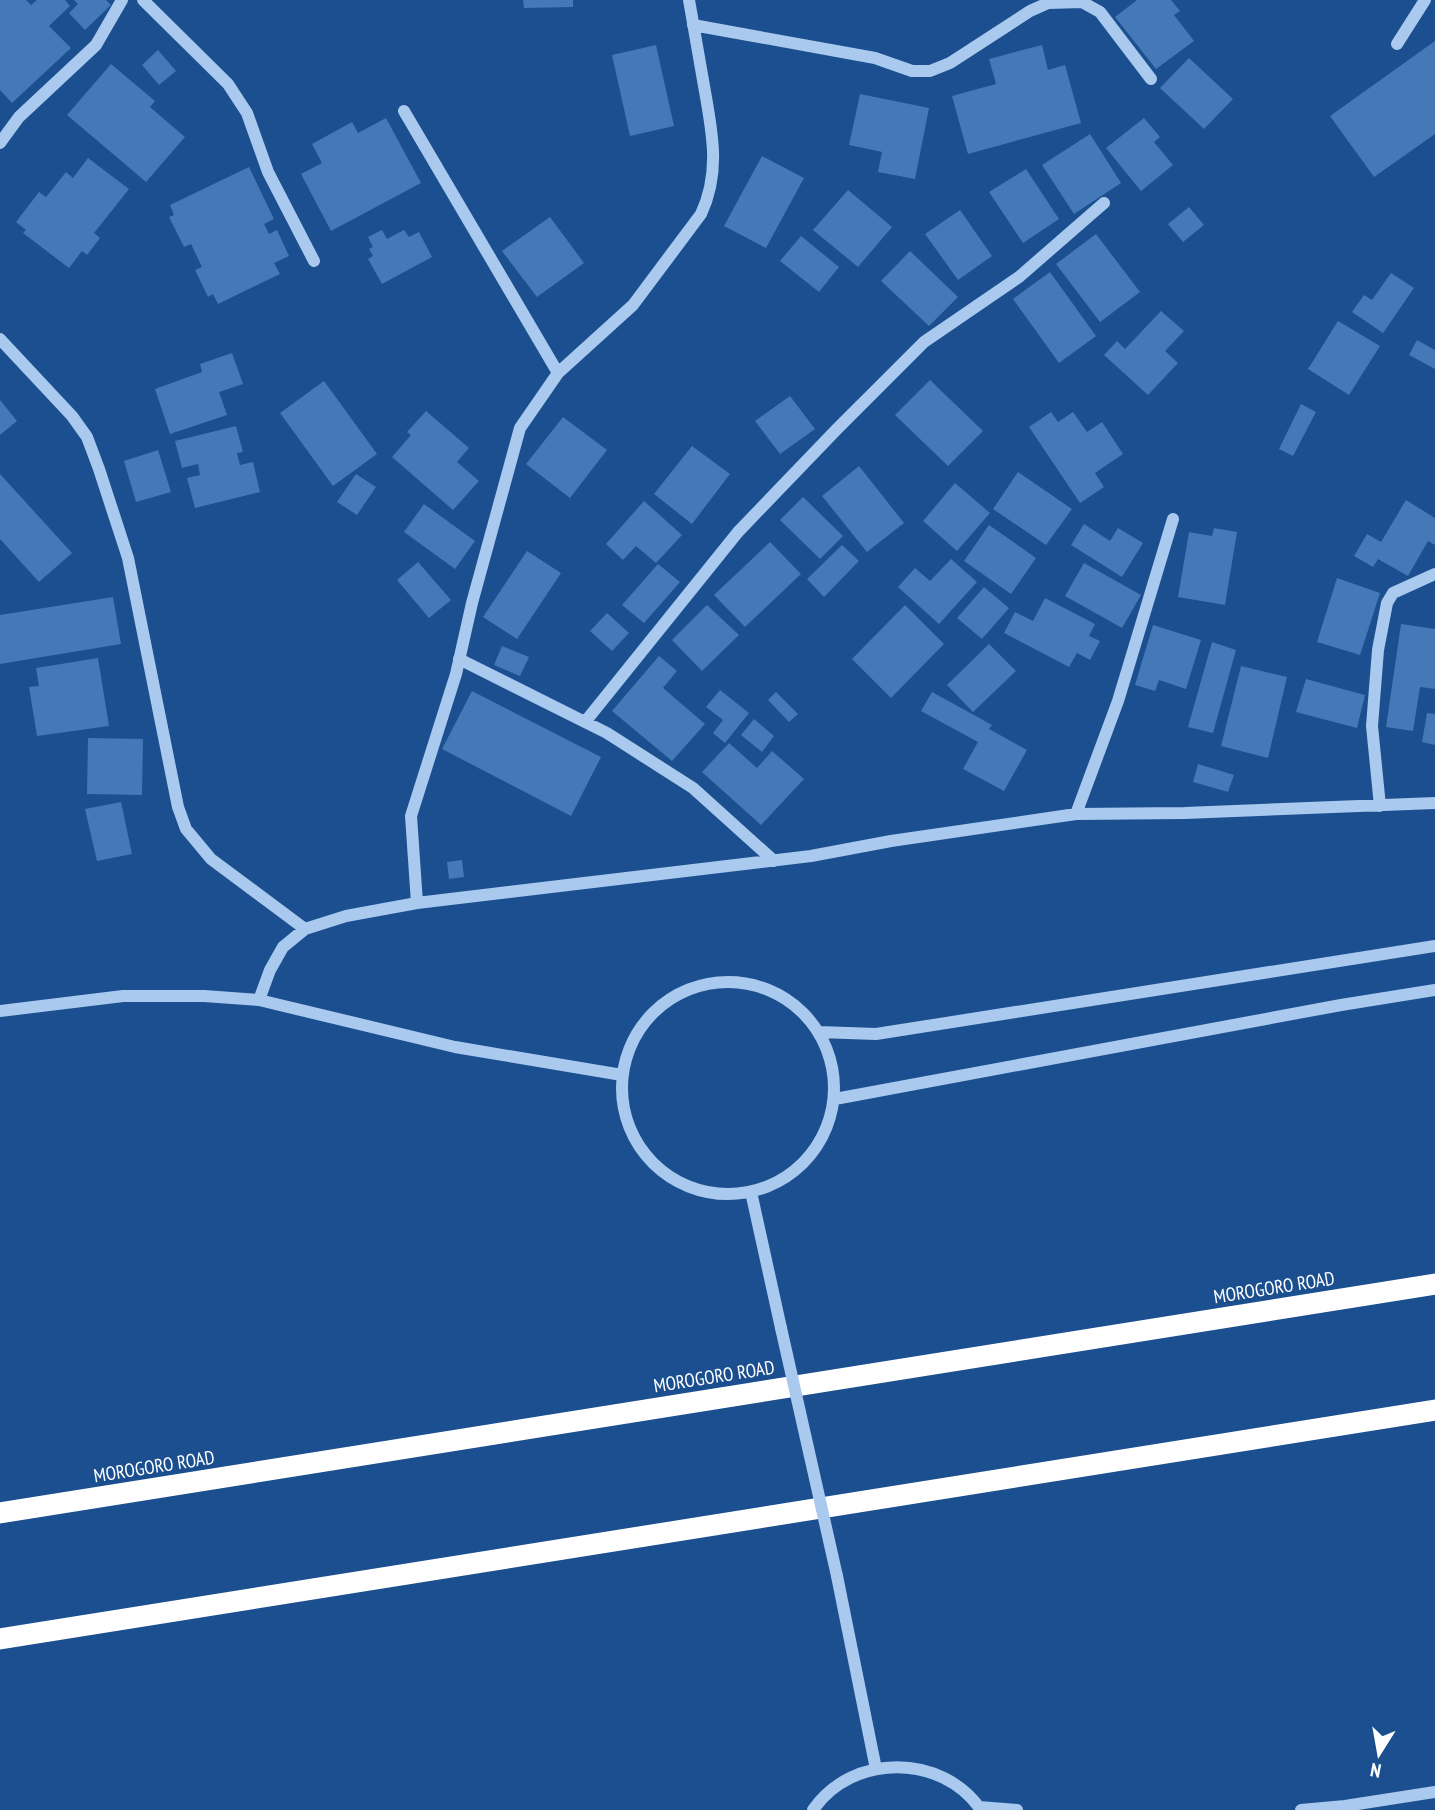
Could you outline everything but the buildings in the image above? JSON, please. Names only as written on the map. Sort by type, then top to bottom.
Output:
[{"type":"highway","name":"MOROGORO ROAD","points":[[0,1513],[1435,1284]]},
{"type":"highway","points":[[0,1639],[1435,1410]]},
{"type":"street","points":[[0,143],[19,117],[96,45],[122,0]]},
{"type":"street","points":[[143,0],[228,84],[247,113],[268,172],[314,261]]},
{"type":"street","points":[[417,902],[411,816],[460,659],[471,603],[491,538],[514,442],[530,411],[558,373],[633,305],[701,214],[709,198],[714,160],[713,136],[689,0]]},
{"type":"street","points":[[1397,44],[1425,0]]},
{"type":"street","points":[[693,25],[875,58],[912,71],[930,71],[950,63],[1030,11],[1048,3],[1083,2],[1100,12],[1151,79]]},
{"type":"street","points":[[404,111],[558,373]]},
{"type":"street","points":[[585,722],[738,532],[837,429],[924,342],[1019,277],[1104,203]]},
{"type":"street","points":[[0,339],[72,416],[87,437],[128,558],[175,795],[186,829],[211,859],[305,929]]},
{"type":"street","points":[[1076,814],[1118,701],[1173,519]]},
{"type":"street","points":[[1380,806],[1372,726],[1378,650],[1387,603],[1393,593],[1435,574]]},
{"type":"street","points":[[460,659],[607,733],[693,788],[774,861]]},
{"type":"street","points":[[259,1000],[270,970],[283,947],[305,929],[346,916],[417,902],[774,861],[1076,814],[1185,813],[1435,803]]},
{"type":"street","points":[[819,1032],[876,1034],[1435,946]]},
{"type":"street","points":[[717,983],[741,983],[764,988],[786,998],[819,1032],[830,1054],[835,1099],[822,1141],[792,1174],[773,1185],[751,1192],[726,1194],[701,1191],[677,1181],[657,1166],[640,1148],[628,1125],[622,1101],[622,1075],[628,1052],[639,1031],[653,1013],[672,998],[694,988],[717,983]]},
{"type":"street","points":[[835,1099],[1340,1004],[1435,990]]},
{"type":"street","points":[[0,1010],[123,996],[204,996],[259,1000],[455,1047],[622,1075]]},
{"type":"street","points":[[751,1192],[837,1576],[876,1769]]},
{"type":"street","points":[[813,1810],[834,1787],[854,1775],[899,1766],[922,1769],[944,1777],[963,1790],[980,1808],[1017,1810]]},
{"type":"street","points":[[1301,1810],[1435,1792]]}]
